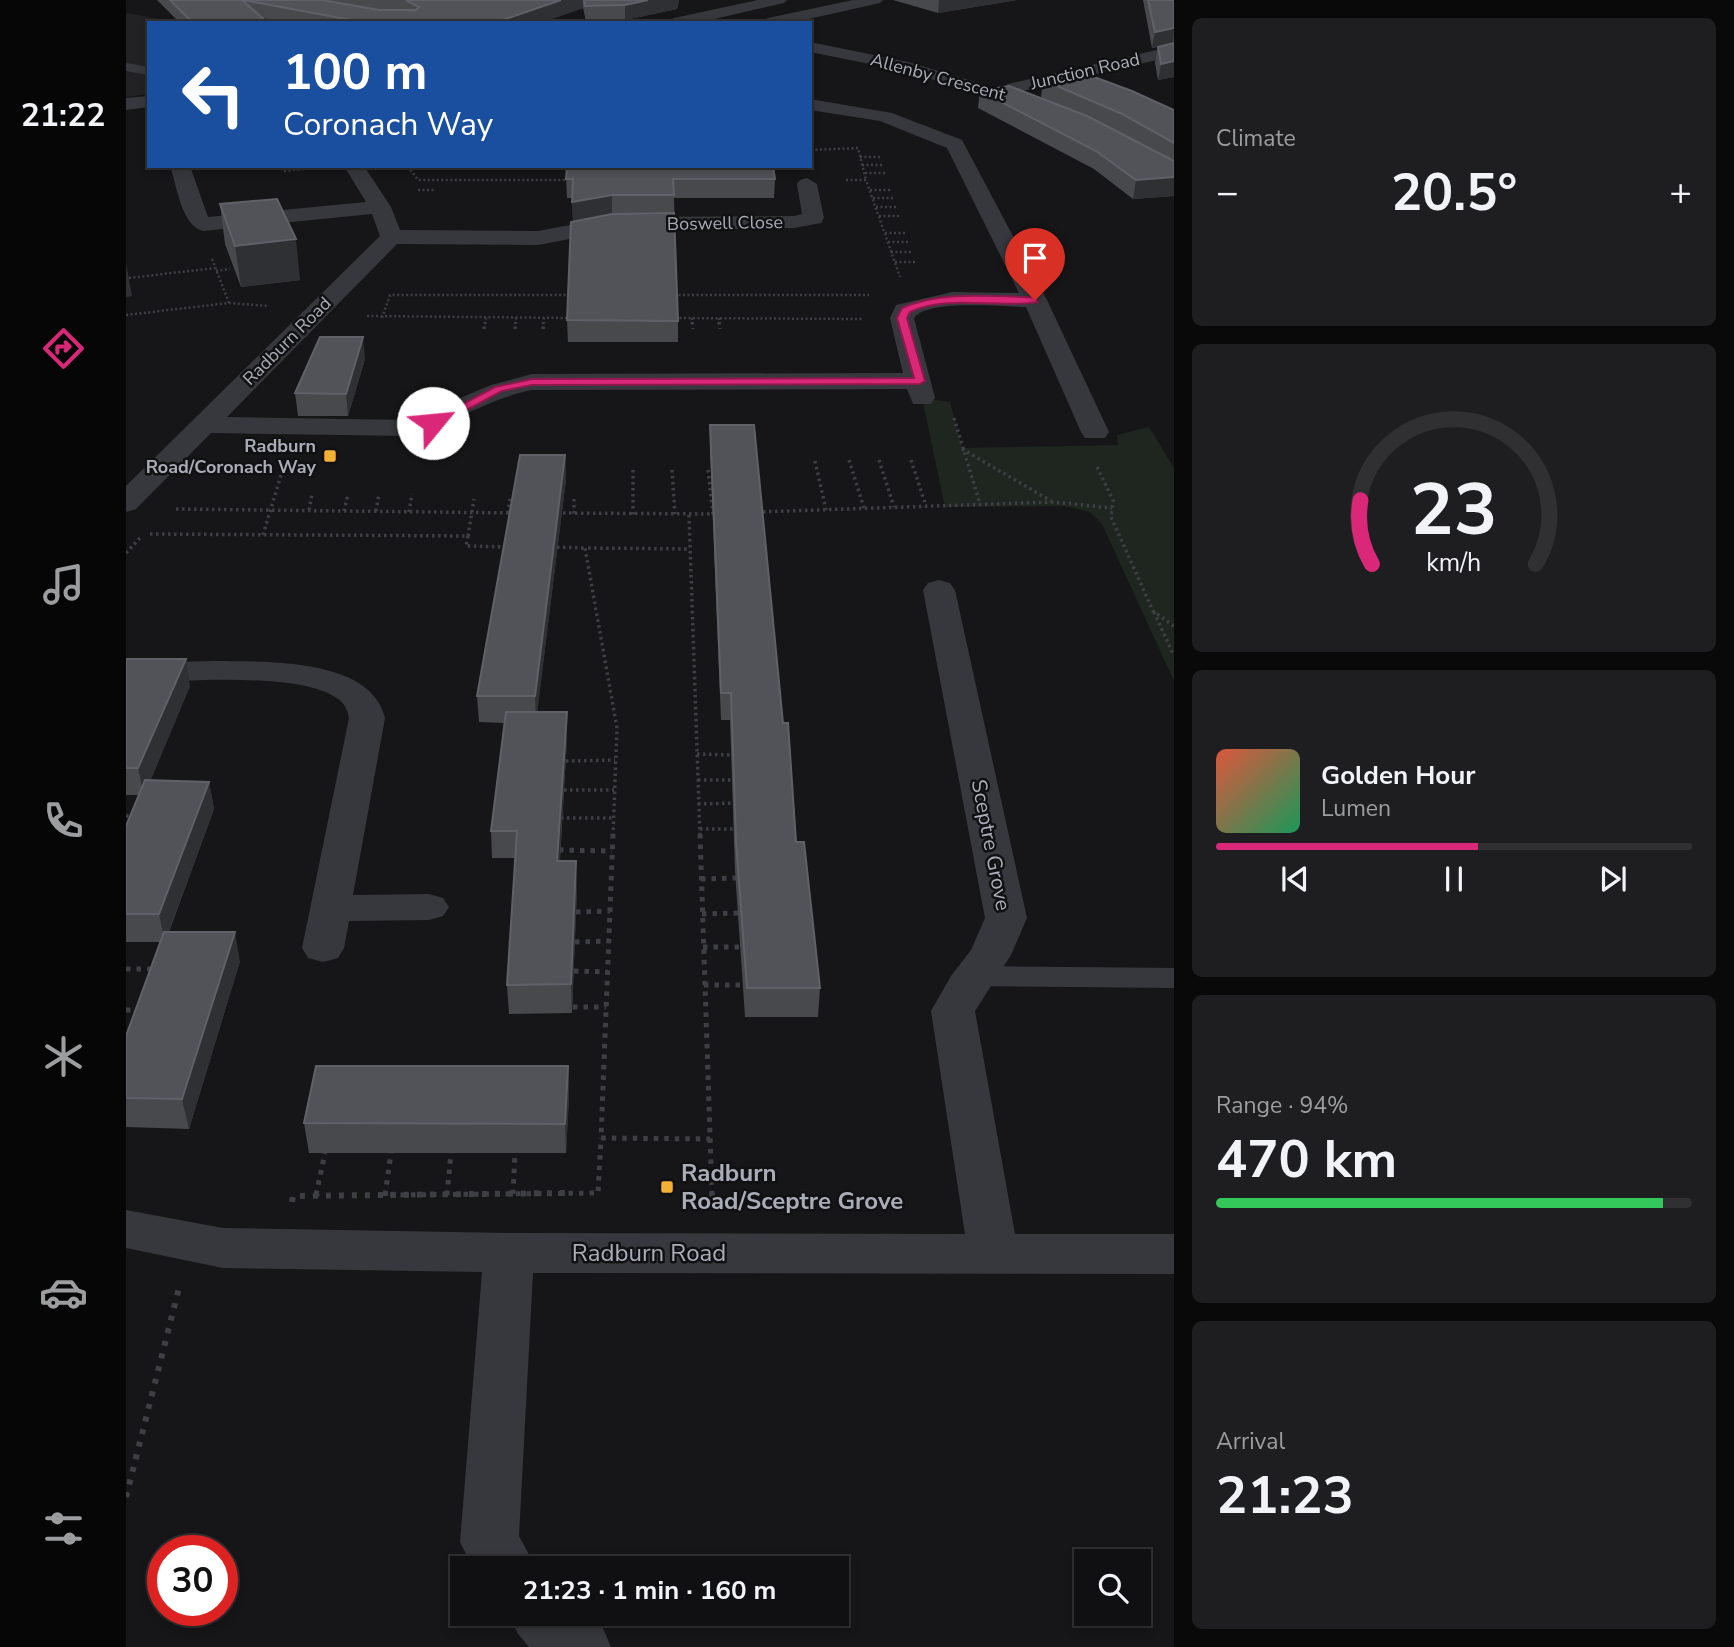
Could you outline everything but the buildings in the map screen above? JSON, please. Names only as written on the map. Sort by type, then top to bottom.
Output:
[{"type":"street","points":[[683,21],[779,0]]},
{"type":"street","points":[[777,21],[875,0]]},
{"type":"street","name":"Allenby Crescent","points":[[812,47],[908,66],[1054,113]]},
{"type":"street","name":"Junction Road","points":[[995,92],[1174,51]]},
{"type":"street","points":[[126,104],[147,102]]},
{"type":"street","points":[[812,104],[876,114],[935,133],[955,144],[1035,300],[1095,432]]},
{"type":"street","points":[[181,168],[199,221],[203,223],[380,207]]},
{"type":"street","points":[[355,168],[380,207],[391,237]]},
{"type":"street","name":"Boswell Close","points":[[391,237],[538,238],[588,226],[794,222],[813,218],[807,184]]},
{"type":"street","name":"Radburn Road","points":[[126,503],[139,474],[202,425],[391,237]]},
{"type":"street","points":[[202,425],[408,428],[433,423],[499,389],[532,382],[921,390],[909,306],[949,300],[1035,300]]},
{"type":"street","name":"Sceptre Grove","points":[[939,590],[1006,918],[990,955],[953,1011],[993,1254]]},
{"type":"street","points":[[126,673],[280,672],[322,679],[346,689],[363,702],[367,718],[323,948]]},
{"type":"street","points":[[331,908],[429,908]]},
{"type":"street","name":"Radburn Road","points":[[126,1229],[223,1248],[509,1253],[1174,1254]]},
{"type":"street","points":[[498,1556],[489,1542],[509,1253]]},
{"type":"street","points":[[551,1626],[565,1641],[580,1647]]},
{"type":"lane","points":[[126,68],[147,71]]},
{"type":"lane","points":[[974,976],[1174,978]]},
{"type":"path","points":[[818,140],[822,149]]},
{"type":"path","points":[[812,150],[858,148],[866,180],[909,306]]},
{"type":"path","points":[[860,157],[881,158]]},
{"type":"path","points":[[862,166],[884,165]]},
{"type":"path","points":[[284,171],[314,168]]},
{"type":"path","points":[[409,168],[418,180],[575,180]]},
{"type":"path","points":[[865,173],[887,173]]},
{"type":"path","points":[[807,184],[806,180],[866,180]]},
{"type":"path","points":[[418,190],[435,190]]},
{"type":"path","points":[[870,190],[891,190]]},
{"type":"path","points":[[873,198],[894,198]]},
{"type":"path","points":[[876,207],[897,207]]},
{"type":"path","points":[[879,216],[901,216]]},
{"type":"path","points":[[885,233],[906,233]]},
{"type":"path","points":[[888,242],[909,242]]},
{"type":"path","points":[[208,248],[229,303]]},
{"type":"path","points":[[891,252],[912,252]]},
{"type":"path","points":[[895,262],[916,262]]},
{"type":"path","points":[[130,278],[230,269]]},
{"type":"path","points":[[382,318],[390,295],[576,295]]},
{"type":"path","points":[[670,295],[909,306]]},
{"type":"path","points":[[126,315],[229,303],[382,318],[583,318]]},
{"type":"path","points":[[665,318],[838,318],[909,306]]},
{"type":"path","points":[[484,329],[486,318]]},
{"type":"path","points":[[515,329],[516,318]]},
{"type":"path","points":[[543,329],[544,318]]},
{"type":"path","points":[[570,329],[571,318]]},
{"type":"path","points":[[692,318],[693,329]]},
{"type":"path","points":[[719,318],[720,329]]},
{"type":"path","points":[[783,318],[785,326]]},
{"type":"path","points":[[810,318],[812,326]]},
{"type":"path","points":[[838,318],[840,326]]},
{"type":"path","points":[[921,390],[950,402],[961,448],[980,504]]},
{"type":"path","points":[[263,535],[297,426]]},
{"type":"path","points":[[1095,432],[1087,446],[1113,500],[1111,517],[1174,656]]},
{"type":"path","points":[[961,448],[1053,502]]},
{"type":"path","points":[[849,460],[864,508]]},
{"type":"path","points":[[879,460],[894,507]]},
{"type":"path","points":[[911,460],[926,506]]},
{"type":"path","points":[[815,461],[826,510]]},
{"type":"path","points":[[633,470],[633,514]]},
{"type":"path","points":[[672,470],[674,515]]},
{"type":"path","points":[[708,470],[713,514]]},
{"type":"path","points":[[309,510],[312,494]]},
{"type":"path","points":[[344,511],[348,494]]},
{"type":"path","points":[[376,511],[379,494]]},
{"type":"path","points":[[409,512],[412,494]]},
{"type":"path","points":[[474,499],[466,546],[519,547]]},
{"type":"path","points":[[508,513],[510,499]]},
{"type":"path","points":[[574,499],[574,514]]},
{"type":"path","points":[[753,513],[1053,502],[1112,508]]},
{"type":"path","points":[[166,509],[519,513]]},
{"type":"path","points":[[551,513],[726,514]]},
{"type":"path","points":[[689,515],[713,1253]]},
{"type":"path","points":[[126,553],[144,534],[468,536]]},
{"type":"path","points":[[545,547],[690,549]]},
{"type":"path","points":[[284,1249],[293,1196],[598,1193],[617,728],[585,548]]},
{"type":"path","points":[[1153,611],[1174,626]]},
{"type":"path","points":[[697,754],[732,754]]},
{"type":"path","points":[[566,761],[615,760]]},
{"type":"path","points":[[698,780],[733,780]]},
{"type":"path","points":[[564,790],[614,790]]},
{"type":"path","points":[[698,804],[734,803]]},
{"type":"path","points":[[126,816],[148,816]]},
{"type":"path","points":[[561,818],[613,818]]},
{"type":"path","points":[[699,829],[734,829]]},
{"type":"path","points":[[559,850],[612,851]]},
{"type":"path","points":[[701,879],[736,878]]},
{"type":"path","points":[[576,912],[610,911]]},
{"type":"path","points":[[702,914],[739,914]]},
{"type":"path","points":[[575,942],[609,941]]},
{"type":"path","points":[[704,947],[741,947]]},
{"type":"path","points":[[126,969],[167,970]]},
{"type":"path","points":[[574,971],[608,972]]},
{"type":"path","points":[[704,985],[743,985]]},
{"type":"path","points":[[573,1007],[606,1007]]},
{"type":"path","points":[[126,1010],[153,1010]]},
{"type":"path","points":[[601,1138],[710,1139]]},
{"type":"path","points":[[316,1196],[325,1153]]},
{"type":"path","points":[[385,1196],[391,1153]]},
{"type":"path","points":[[447,1195],[451,1153]]},
{"type":"path","points":[[513,1194],[515,1153]]},
{"type":"path","points":[[126,1497],[191,1242]]},
{"type":"shaded area","points":[[126,13],[172,21],[147,21],[147,94],[126,97]]},
{"type":"shaded area","points":[[922,398],[950,402],[962,448],[1118,445],[1117,435],[1149,427],[1174,468],[1174,681],[1102,524],[1090,512],[1064,506],[945,507]]},
{"type":"place","name":"Radburn Road/Coronach Way","points":[[330,456]]},
{"type":"place","name":"Radburn Road/Sceptre Grove","points":[[667,1187]]},
{"type":"route","points":[[433,423],[499,389],[532,382],[920,381],[902,318],[905,310],[918,304],[949,300],[1035,300]]}]
